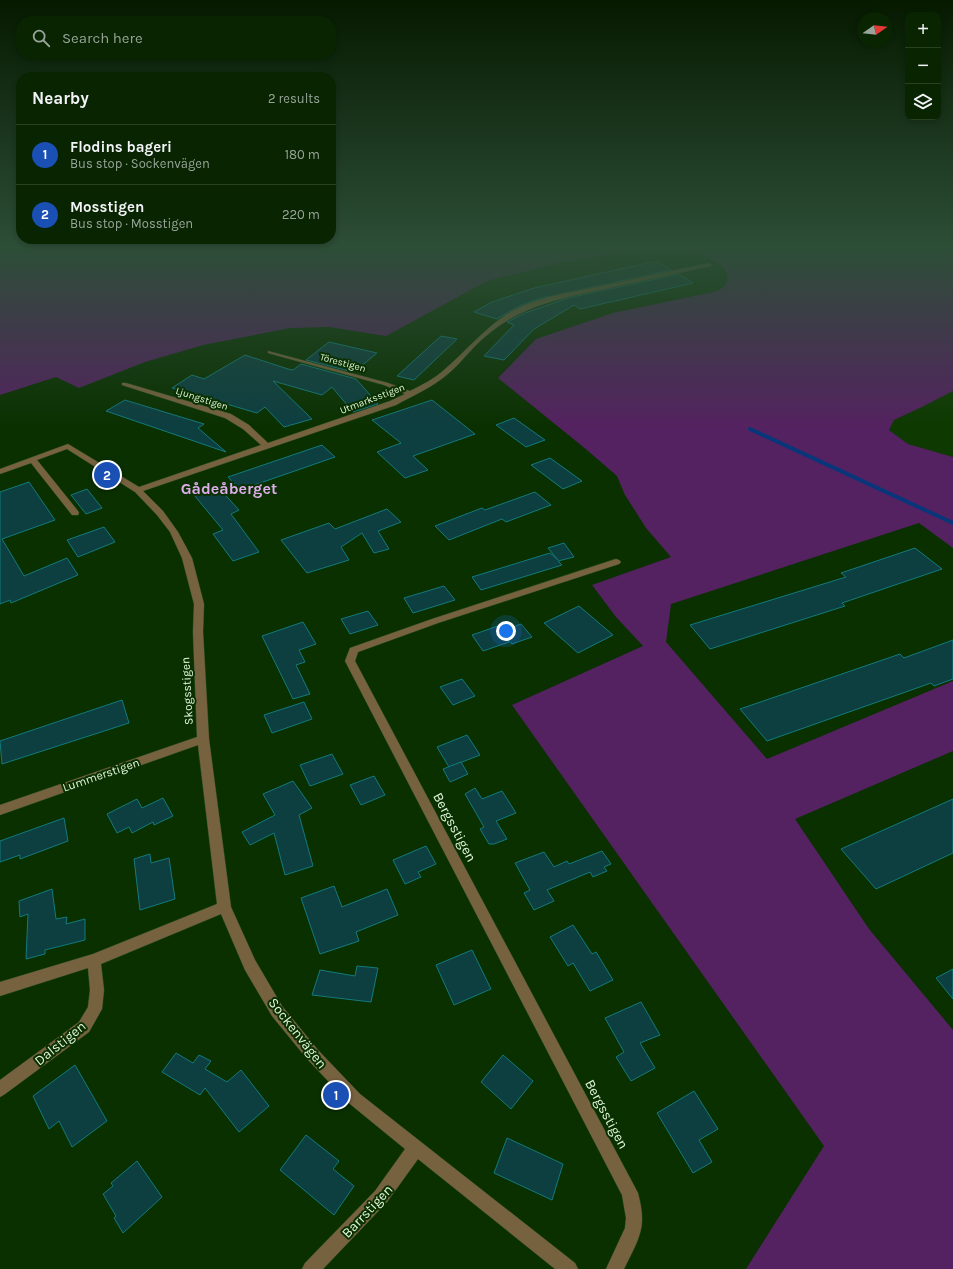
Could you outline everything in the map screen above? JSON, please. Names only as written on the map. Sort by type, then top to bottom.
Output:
[{"type":"street","name":"Utmarksstigen","points":[[138,490],[393,403],[430,384],[446,372],[483,335],[499,322],[523,309]]},
{"type":"street","name":"Törestigen","points":[[270,352],[386,384],[410,394]]},
{"type":"street","name":"Ljungstigen","points":[[124,384],[228,416],[246,427],[264,446]]},
{"type":"street","name":"Skogsstigen","points":[[33,460],[68,446],[138,490],[160,513],[182,546],[193,577],[199,604],[198,632],[203,739],[224,907]]},
{"type":"street","points":[[0,472],[33,460],[75,513]]},
{"type":"street","name":"Bergsstigen","points":[[615,1269],[633,1229],[634,1218],[630,1193],[350,661],[354,650],[435,621],[616,562]]},
{"type":"street","name":"Lummerstigen","points":[[0,810],[203,739]]},
{"type":"street","points":[[0,989],[94,960],[224,907]]},
{"type":"street","name":"Sockenvägen","points":[[224,907],[254,971],[277,1010],[309,1050],[355,1098],[569,1269]]},
{"type":"street","name":"Dalstigen","points":[[0,1089],[84,1027],[95,1009],[97,990],[94,960]]},
{"type":"street","name":"Barrstigen","points":[[311,1269],[388,1190],[403,1170],[416,1147]]},
{"type":"shaded area","points":[[0,309],[435,309],[386,336],[329,327],[290,328],[203,345],[145,362],[79,388],[56,377],[0,395]]},
{"type":"shaded area","points":[[631,309],[953,309],[953,391],[894,420],[889,430],[908,444],[953,457],[953,548],[919,523],[671,604],[666,642],[767,759],[953,681],[953,751],[795,819],[869,929],[953,1030],[953,1269],[746,1269],[824,1146],[512,705],[643,646],[616,617],[592,585],[671,557],[646,528],[625,495],[617,476],[498,378],[536,339],[613,313]]},
{"type":"shaded area","points":[[953,391],[953,457],[908,444],[889,430],[894,420]]},
{"type":"building","points":[[479,309],[513,309],[497,319],[474,312]]},
{"type":"building","points":[[536,309],[567,309],[534,329],[504,360],[484,356],[514,325],[507,322]]},
{"type":"building","points":[[441,336],[457,339],[414,380],[397,376]]},
{"type":"building","points":[[329,342],[377,353],[360,367],[340,362],[349,371],[306,360]]},
{"type":"building","points":[[245,355],[288,369],[293,370],[301,364],[356,379],[378,404],[353,412],[332,387],[322,395],[273,381],[312,419],[284,427],[265,407],[257,413],[172,388],[192,375],[204,379]]},
{"type":"building","points":[[125,400],[204,424],[198,428],[226,452],[106,411]]},
{"type":"building","points":[[432,400],[475,434],[413,456],[428,470],[405,478],[377,452],[401,443],[372,420]]},
{"type":"building","points":[[514,418],[545,440],[526,447],[496,425]]},
{"type":"building","points":[[322,445],[335,457],[240,490],[228,477]]},
{"type":"building","points":[[550,458],[582,481],[563,489],[531,465]]},
{"type":"building","points":[[29,482],[55,520],[2,539],[24,576],[67,558],[78,575],[11,603],[10,600],[0,604],[0,492]]},
{"type":"building","points":[[218,487],[239,510],[231,514],[259,552],[233,561],[213,534],[223,530],[194,495]]},
{"type":"building","points":[[87,489],[102,508],[86,514],[71,495]]},
{"type":"building","points":[[535,492],[551,505],[506,522],[502,519],[449,540],[435,526],[482,508],[485,510]]},
{"type":"building","points":[[387,509],[401,522],[378,531],[389,549],[374,553],[362,533],[341,547],[349,560],[307,573],[281,540],[329,523],[335,529]]},
{"type":"building","points":[[104,527],[115,542],[78,557],[67,540]]},
{"type":"building","points":[[564,543],[574,557],[558,561],[562,565],[481,590],[472,577],[550,553],[558,560],[548,548]]},
{"type":"building","points":[[915,548],[942,569],[842,603],[845,606],[710,649],[690,625],[846,577],[841,573]]},
{"type":"building","points":[[444,586],[455,600],[413,613],[404,598]]},
{"type":"building","points":[[579,606],[613,635],[578,653],[544,623]]},
{"type":"building","points":[[368,611],[378,625],[350,634],[341,619]]},
{"type":"building","points":[[303,622],[316,644],[299,650],[305,662],[296,665],[310,694],[293,699],[262,636]]},
{"type":"building","points":[[521,624],[532,637],[512,644],[505,636],[509,642],[483,651],[472,635],[498,626],[502,631]]},
{"type":"building","points":[[953,640],[953,679],[934,686],[931,683],[767,741],[740,709],[900,654],[904,658]]},
{"type":"building","points":[[462,679],[475,696],[453,705],[440,687]]},
{"type":"building","points":[[122,700],[129,723],[2,764],[0,741]]},
{"type":"building","points":[[304,702],[312,719],[272,733],[264,715]]},
{"type":"building","points":[[467,735],[480,755],[449,767],[437,747]]},
{"type":"building","points":[[332,754],[343,774],[310,786],[300,765]]},
{"type":"building","points":[[461,762],[468,774],[450,782],[443,769]]},
{"type":"building","points":[[374,776],[385,795],[361,805],[350,785]]},
{"type":"building","points":[[293,781],[312,808],[299,815],[313,866],[285,875],[274,833],[250,845],[242,832],[275,815],[263,794]]},
{"type":"building","points":[[475,788],[482,799],[502,791],[516,813],[496,821],[507,839],[494,844],[489,844],[480,829],[484,827],[465,794]]},
{"type":"building","points":[[163,798],[173,816],[154,825],[153,822],[132,833],[129,827],[117,833],[107,814],[137,799],[142,808]]},
{"type":"building","points":[[953,799],[953,853],[876,889],[841,849]]},
{"type":"building","points":[[64,818],[68,841],[20,859],[20,855],[0,862],[0,841]]},
{"type":"building","points":[[426,846],[436,864],[418,872],[421,877],[405,884],[393,860]]},
{"type":"building","points":[[602,851],[611,864],[604,867],[607,871],[593,877],[590,872],[547,890],[554,901],[534,910],[524,893],[530,890],[515,863],[544,852],[554,867],[567,861],[569,864]]},
{"type":"building","points":[[150,854],[151,863],[169,858],[175,899],[140,910],[134,859]]},
{"type":"building","points":[[334,886],[342,907],[387,889],[398,915],[356,932],[359,941],[320,954],[301,898]]},
{"type":"building","points":[[52,889],[56,919],[67,917],[66,924],[85,919],[85,940],[45,950],[45,954],[26,959],[28,914],[20,917],[19,901]]},
{"type":"building","points":[[573,925],[592,954],[596,952],[613,980],[590,991],[573,963],[568,966],[550,937]]},
{"type":"building","points":[[472,950],[491,989],[454,1005],[436,965]]},
{"type":"building","points":[[357,966],[378,968],[371,1002],[312,995],[320,970],[355,976]]},
{"type":"building","points":[[953,969],[953,999],[936,978]]},
{"type":"building","points":[[641,1002],[660,1035],[640,1043],[655,1068],[631,1081],[616,1057],[624,1052],[605,1018]]},
{"type":"building","points":[[176,1053],[193,1063],[199,1055],[211,1061],[205,1069],[227,1082],[241,1070],[269,1106],[239,1132],[205,1088],[200,1095],[162,1072]]},
{"type":"building","points":[[503,1055],[533,1081],[511,1109],[481,1082]]},
{"type":"building","points":[[75,1065],[107,1121],[72,1147],[59,1121],[49,1129],[33,1096]]},
{"type":"building","points":[[694,1091],[718,1129],[699,1140],[712,1162],[693,1173],[657,1113]]},
{"type":"building","points":[[306,1135],[339,1161],[333,1169],[354,1186],[334,1215],[280,1170]]},
{"type":"building","points":[[507,1138],[563,1164],[552,1200],[494,1173]]},
{"type":"building","points":[[137,1161],[162,1197],[123,1233],[114,1218],[116,1216],[103,1194],[113,1186],[111,1183]]},
{"type":"waterway","points":[[750,429],[953,523]]},
{"type":"place","name":"Mosstigen","points":[[107,475]]},
{"type":"place","name":"Flodins bageri","points":[[336,1095]]},
{"type":"district","name":"Gådeåberget","points":[[229,488]]}]
